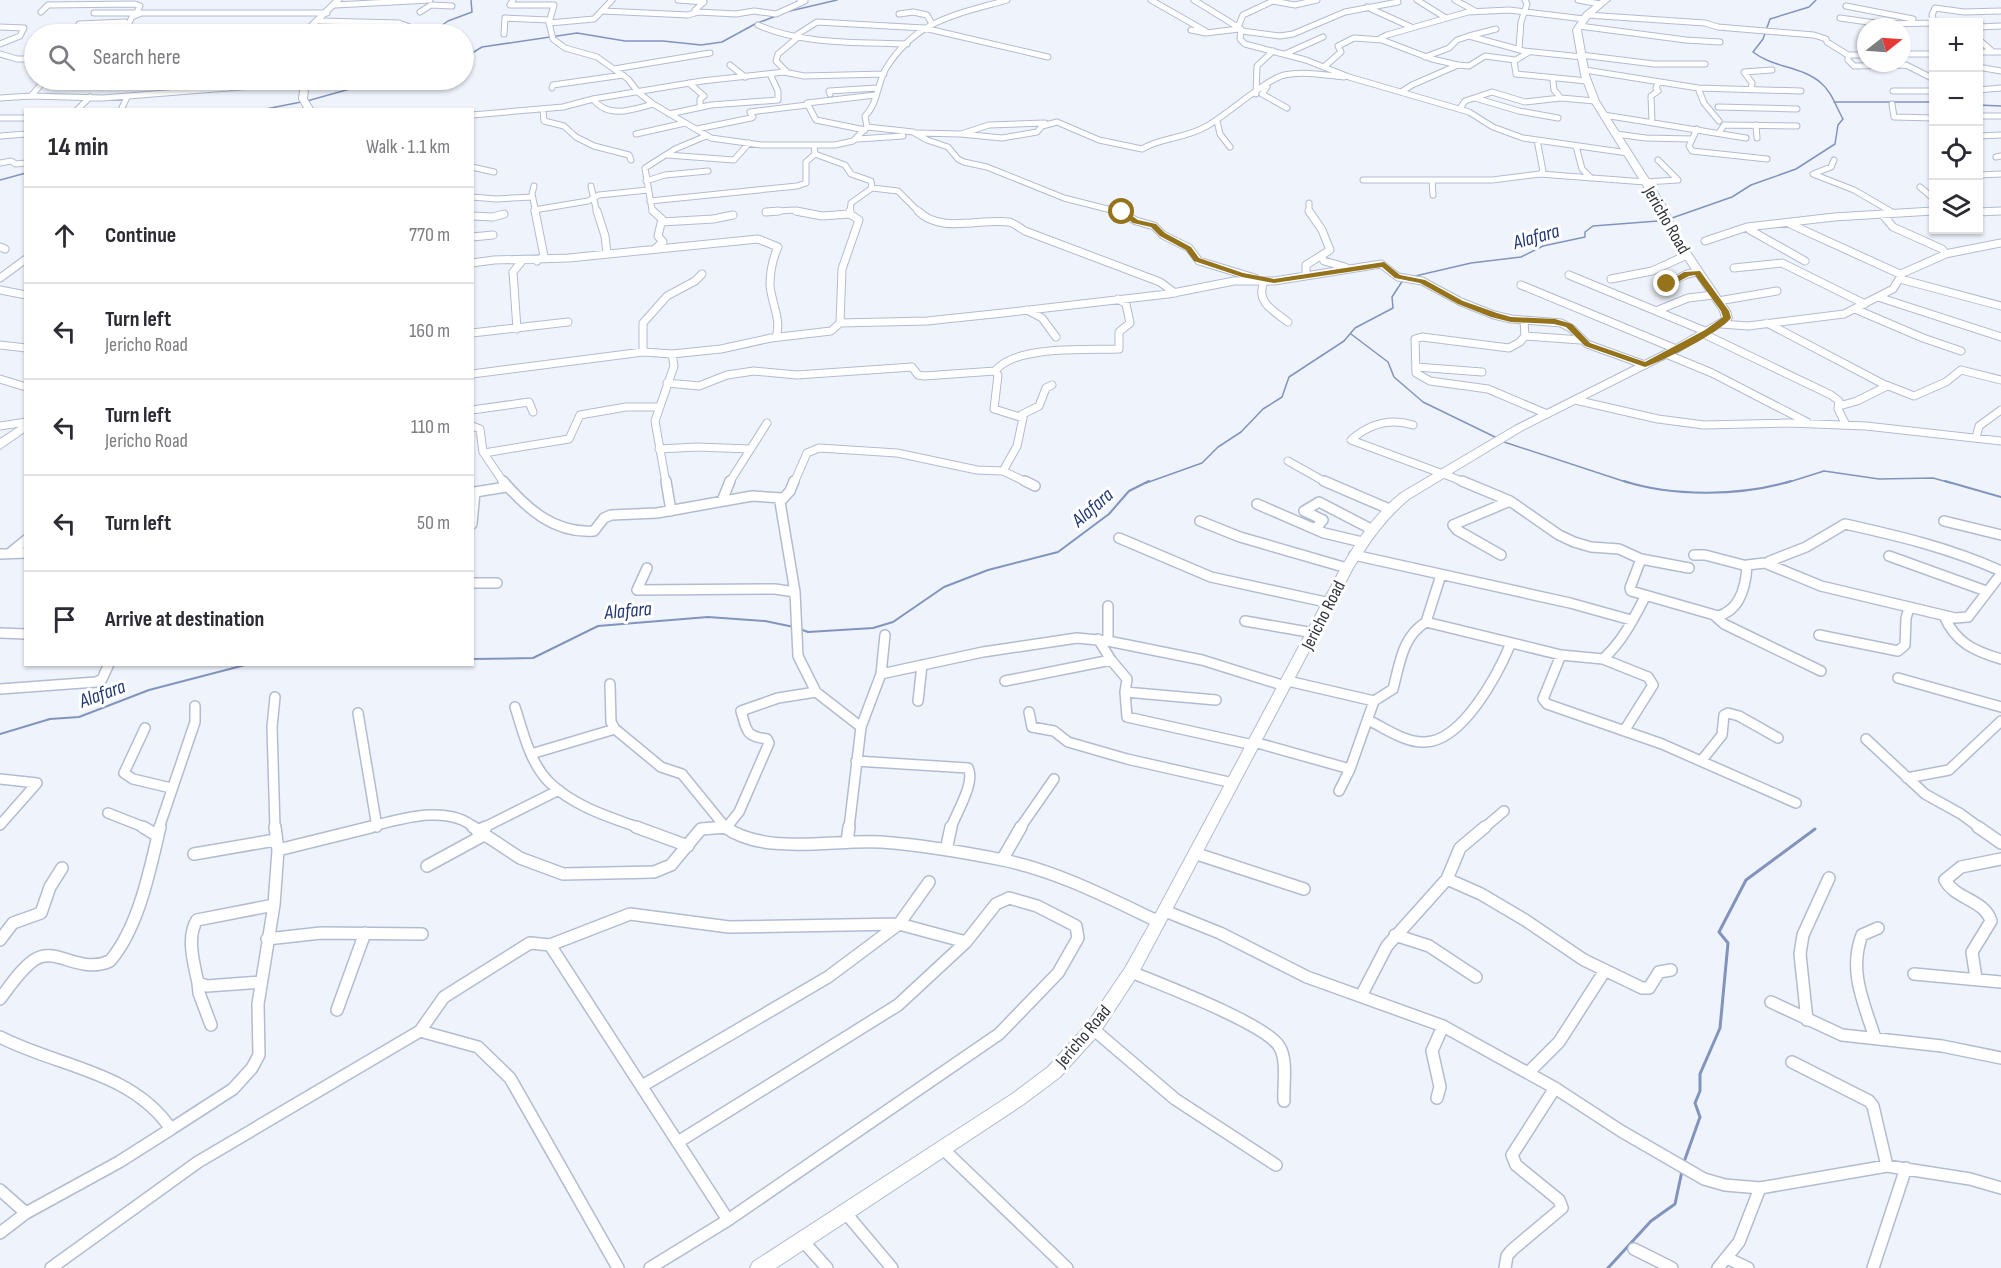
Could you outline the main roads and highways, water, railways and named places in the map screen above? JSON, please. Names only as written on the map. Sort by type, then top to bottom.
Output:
[{"type":"waterway","points":[[444,24],[472,12],[471,0]]},
{"type":"waterway","points":[[790,11],[837,0]]},
{"type":"waterway","name":"Alafara","points":[[1816,0],[1809,7],[1770,19],[1763,39],[1753,52],[1769,61],[1813,77],[1825,87],[1834,102]]},
{"type":"waterway","points":[[474,52],[482,47],[577,33],[625,41],[663,41],[701,45],[722,42],[755,24],[776,16]]},
{"type":"waterway","points":[[307,101],[346,90]]},
{"type":"waterway","points":[[271,108],[301,102]]},
{"type":"waterway","name":"Alafara","points":[[1672,218],[1732,197],[1751,185],[1796,169],[1835,144],[1838,125],[1843,119],[1834,102]]},
{"type":"waterway","points":[[1834,102],[1929,102]]},
{"type":"waterway","points":[[1983,105],[2001,106]]},
{"type":"waterway","points":[[0,180],[24,174]]},
{"type":"waterway","name":"Alafara","points":[[1411,277],[1471,263],[1521,257],[1543,246],[1585,237],[1585,232],[1593,226],[1658,221]]},
{"type":"waterway","name":"Alafara","points":[[1146,483],[1202,463],[1218,447],[1241,432],[1263,409],[1282,397],[1289,377],[1344,341],[1355,328],[1393,308],[1392,297],[1403,280]]},
{"type":"waterway","points":[[1351,334],[1388,362],[1394,377],[1423,402],[1497,438]]},
{"type":"waterway","points":[[1504,442],[1629,483]]},
{"type":"waterway","points":[[1786,483],[1824,471],[1879,479],[1933,478],[1951,483]]},
{"type":"waterway","name":"Alafara","points":[[800,629],[808,632],[873,628],[893,622],[944,587],[988,570],[1058,552],[1109,514],[1129,491],[1149,481]]},
{"type":"waterway","points":[[1624,481],[1664,490],[1708,493],[1751,490],[1791,481]]},
{"type":"waterway","points":[[1945,481],[2001,497]]},
{"type":"waterway","name":"Alafara","points":[[474,659],[533,658],[598,626],[708,617],[765,621],[794,627]]},
{"type":"waterway","name":"Alafara","points":[[0,734],[50,719],[79,717],[149,690],[241,666]]},
{"type":"waterway","points":[[1684,1162],[1700,1117],[1695,1103],[1700,1091],[1700,1074],[1720,1028],[1728,943],[1719,932],[1746,880],[1815,829]]},
{"type":"waterway","points":[[1608,1268],[1651,1221],[1675,1204],[1682,1171]]}]
